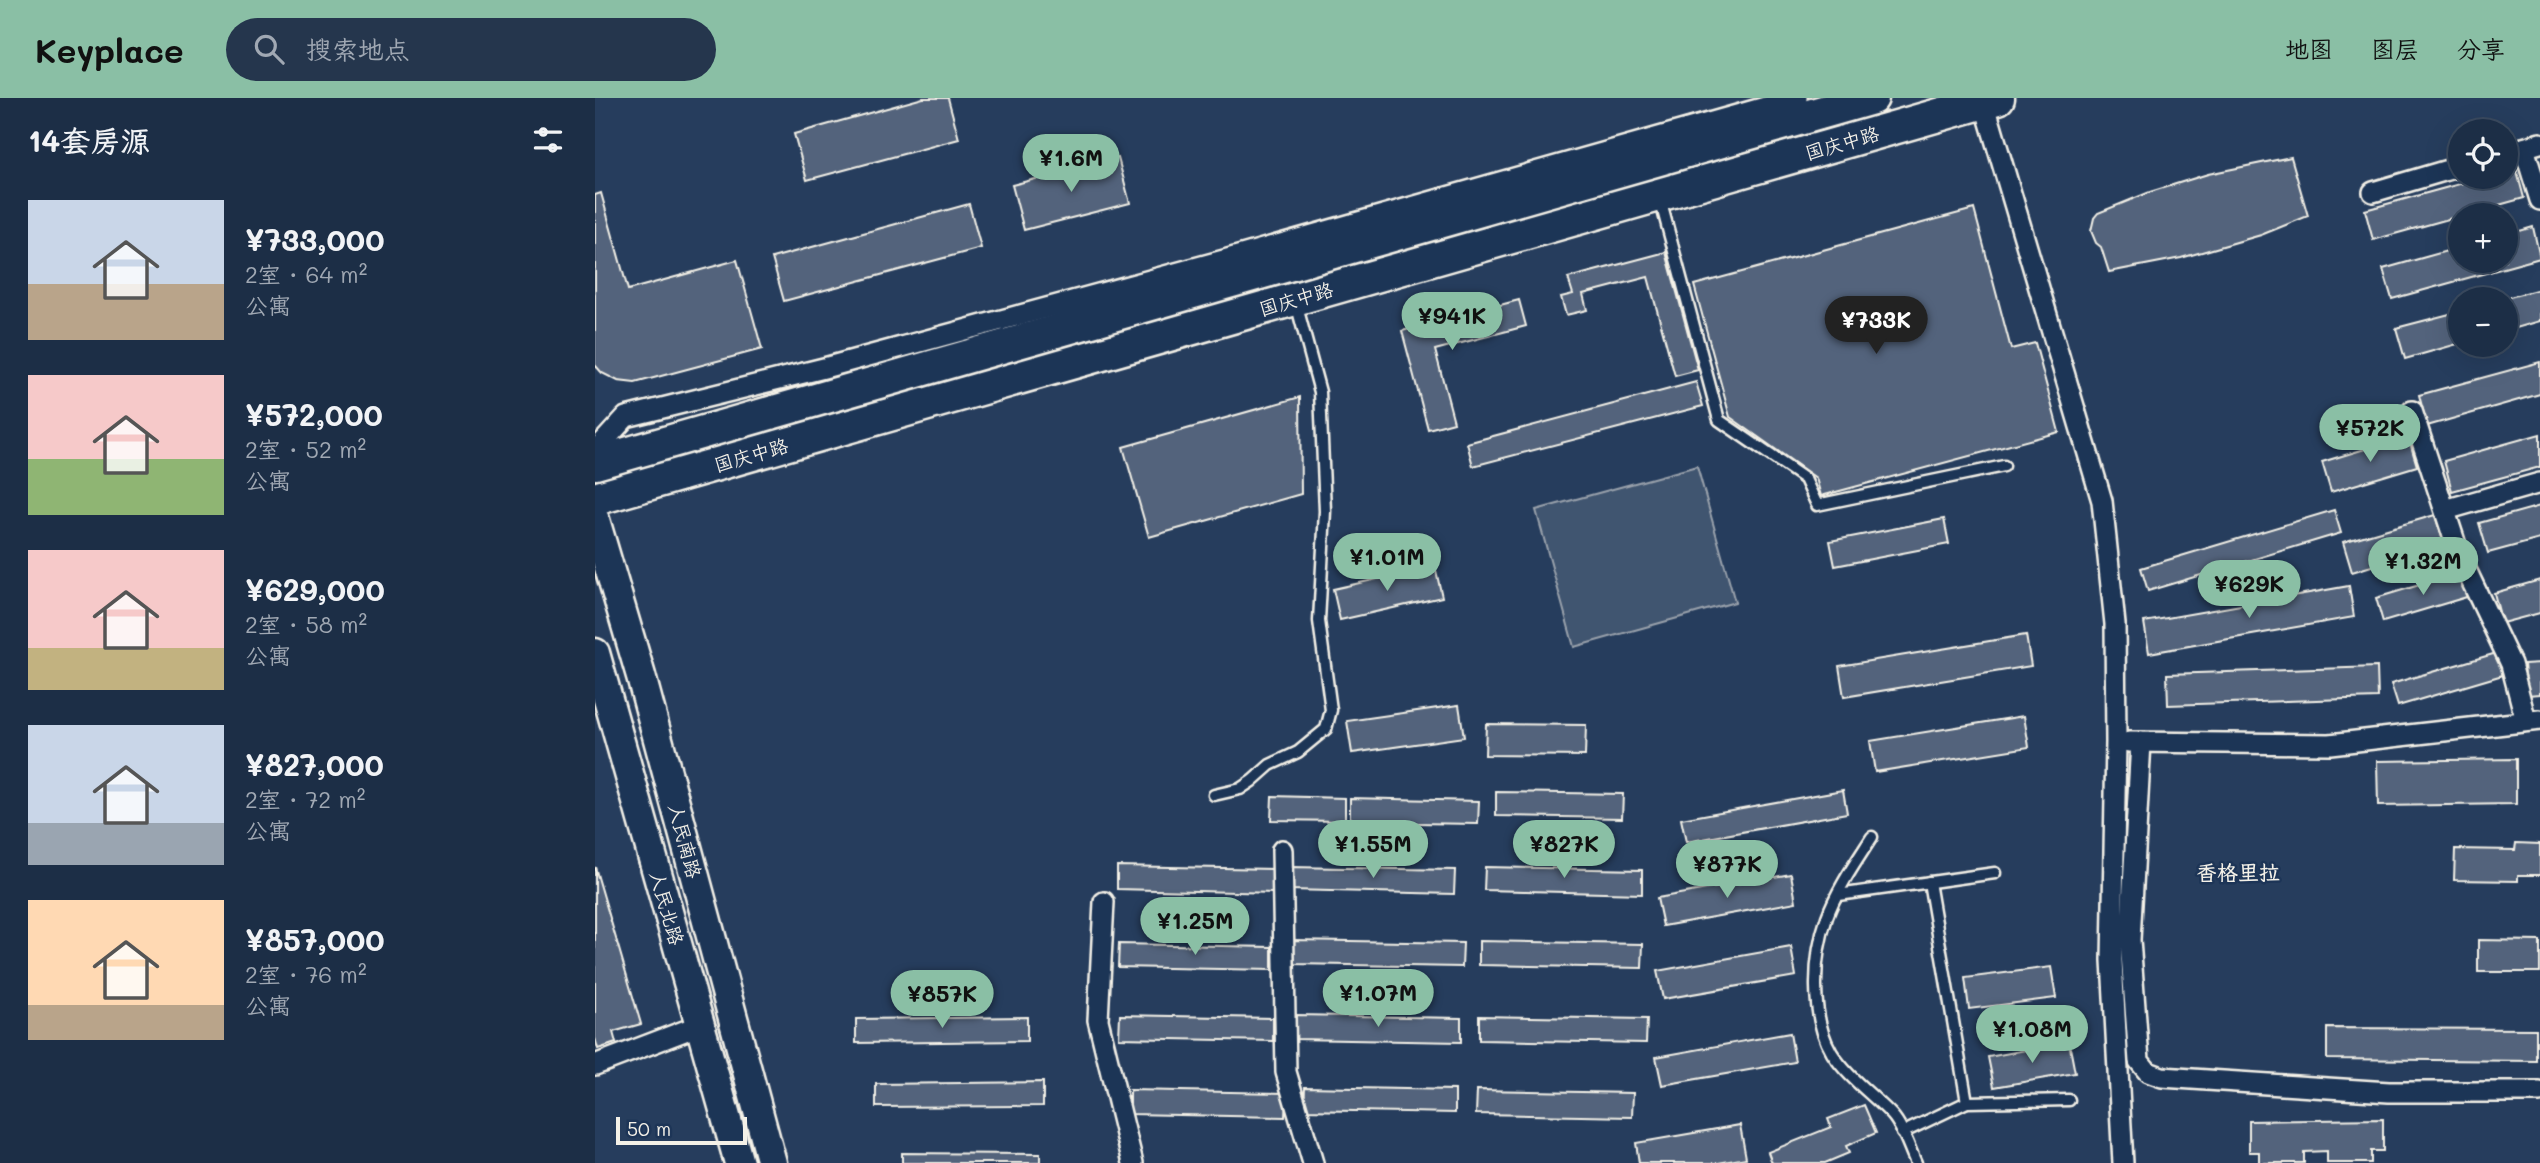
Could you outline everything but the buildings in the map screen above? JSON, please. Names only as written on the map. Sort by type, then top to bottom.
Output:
[{"type":"main road","name":"国庆中路","points":[[595,463],[1872,98]]},
{"type":"main road","name":"国庆中路","points":[[595,499],[1991,100]]},
{"type":"main road","name":"人民南路","points":[[595,520],[644,690],[772,1163]]},
{"type":"main road","name":"人民北路","points":[[595,653],[739,1163]]},
{"type":"street","points":[[595,451],[626,417],[824,368],[1224,260],[1797,98]]},
{"type":"street","points":[[1991,100],[2102,501],[2115,624],[2112,960],[2123,1163]]},
{"type":"street","points":[[2523,148],[2540,200]]},
{"type":"street","points":[[2374,192],[2448,170]]},
{"type":"street","points":[[2116,742],[2330,744],[2533,721],[2511,664],[2460,557],[2412,411]]},
{"type":"street","points":[[2445,510],[2540,483]]},
{"type":"street","points":[[2141,742],[2130,940],[2139,1060],[2142,1067],[2154,1076],[2162,1077],[2389,1092],[2540,1092]]},
{"type":"street","points":[[1282,850],[1286,1072],[1313,1163]]},
{"type":"street","points":[[1104,902],[1098,1020],[1133,1163]]},
{"type":"street","points":[[595,1065],[700,1025]]},
{"type":"lane","points":[[1659,195],[1719,420],[1805,480],[1817,505],[2004,466]]},
{"type":"lane","points":[[1214,795],[1240,789],[1270,765],[1299,752],[1326,729],[1331,710],[1319,621],[1325,511],[1320,392],[1295,299]]},
{"type":"lane","points":[[1872,837],[1827,916],[1818,957],[1816,988],[1819,1019],[1832,1053],[1895,1118],[1916,1163]]},
{"type":"lane","points":[[1838,895],[1995,873]]},
{"type":"lane","points":[[1929,883],[1967,1102]]},
{"type":"lane","points":[[1902,1133],[1967,1102],[2069,1100]]},
{"type":"shaded area","points":[[1697,466],[1735,602],[1574,647],[1536,510]]},
{"type":"district","name":"香格里拉","points":[[2238,873]]}]
